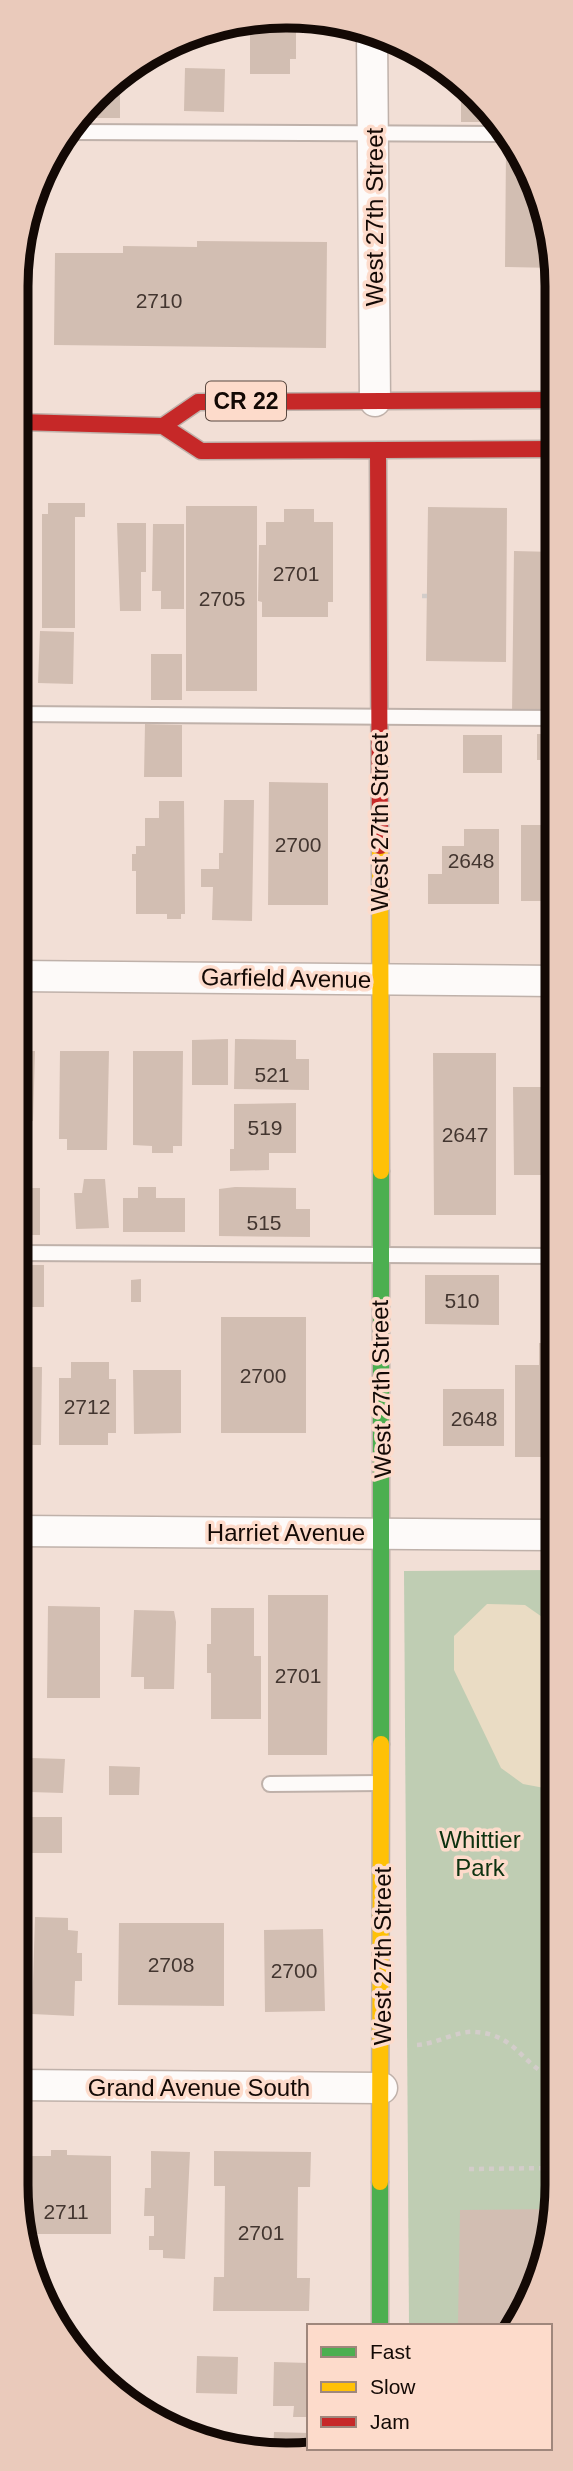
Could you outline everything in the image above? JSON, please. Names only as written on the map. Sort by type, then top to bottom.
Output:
[{"type":"street","name":"West 27th Street","points":[[372,43],[375,401]]},
{"type":"street","name":"CR 22","points":[[545,400],[198,401],[163,426],[201,451],[545,449]]},
{"type":"street","points":[[28,422],[163,426]]},
{"type":"street","name":"West 27th Street","points":[[378,452],[382,1533],[380,2324]]},
{"type":"street","name":"Garfield Avenue","points":[[28,976],[545,981]]},
{"type":"street","name":"Harriet Avenue","points":[[28,1531],[545,1535]]},
{"type":"street","name":"Grand Avenue South","points":[[28,2085],[382,2088]]},
{"type":"lane","points":[[79,132],[495,134]]},
{"type":"lane","points":[[28,714],[545,719]]},
{"type":"lane","points":[[28,1253],[545,1256]]},
{"type":"lane","points":[[270,1784],[382,1783]]},
{"type":"path","points":[[421,2045],[474,2031],[504,2038],[545,2074]]},
{"type":"path","points":[[469,2169],[545,2168]]},
{"type":"green space","name":"Whittier Park","points":[[545,1570],[545,2184],[543,2218],[531,2268],[504,2324],[409,2324],[404,1571]]},
{"type":"sand","points":[[487,1604],[525,1605],[545,1619],[545,1788],[523,1784],[501,1768],[454,1670],[454,1636]]},
{"type":"building","points":[[296,29],[296,59],[290,59],[290,74],[250,74],[250,31]]},
{"type":"building","points":[[239,32],[239,37],[219,37]]},
{"type":"building","points":[[185,68],[225,69],[224,112],[184,111]]},
{"type":"building","points":[[120,89],[120,118],[90,118]]},
{"type":"building","points":[[461,96],[486,122],[461,122]]},
{"type":"building","points":[[506,151],[531,203],[540,236],[544,268],[505,267]]},
{"type":"building","points":[[197,241],[327,242],[326,348],[54,345],[55,253],[123,253],[123,246],[197,247]]},
{"type":"building","points":[[48,503],[85,503],[85,517],[75,517],[75,628],[42,628],[42,514],[48,514]]},
{"type":"building","points":[[186,506],[257,506],[257,691],[186,691]]},
{"type":"building","points":[[428,507],[507,508],[506,662],[426,661]]},
{"type":"building","points":[[284,509],[314,509],[314,522],[333,522],[333,602],[328,602],[328,617],[262,617],[262,602],[258,601],[259,545],[266,545],[266,522],[284,522]]},
{"type":"building","points":[[117,523],[146,523],[146,572],[141,572],[141,611],[120,611]]},
{"type":"building","points":[[153,524],[184,524],[184,609],[161,609],[161,591],[152,591]]},
{"type":"building","points":[[514,551],[545,552],[545,714],[512,714]]},
{"type":"building","points":[[40,631],[74,632],[73,684],[38,683]]},
{"type":"building","points":[[151,654],[182,654],[182,700],[151,700]]},
{"type":"building","points":[[145,724],[182,725],[182,777],[144,777]]},
{"type":"building","points":[[537,734],[545,734],[545,760],[537,760]]},
{"type":"building","points":[[463,735],[502,735],[502,773],[463,773]]},
{"type":"building","points":[[269,782],[328,783],[328,905],[268,905]]},
{"type":"building","points":[[224,800],[254,800],[252,921],[212,920],[213,887],[201,887],[201,869],[219,869],[219,853],[223,853]]},
{"type":"building","points":[[159,801],[184,801],[185,914],[181,914],[181,919],[167,919],[167,914],[136,914],[136,871],[132,871],[132,854],[136,854],[136,846],[145,846],[145,818],[159,818]]},
{"type":"building","points":[[521,825],[545,825],[545,901],[521,901]]},
{"type":"building","points":[[464,829],[499,829],[499,904],[428,904],[428,874],[442,874],[442,846],[464,846]]},
{"type":"building","points":[[228,1039],[228,1085],[192,1085],[192,1040]]},
{"type":"building","points":[[235,1039],[296,1040],[296,1059],[309,1059],[309,1090],[234,1089]]},
{"type":"building","points":[[28,1051],[35,1051],[33,1121],[28,1121]]},
{"type":"building","points":[[60,1051],[109,1051],[107,1150],[67,1150],[67,1139],[59,1139]]},
{"type":"building","points":[[133,1051],[183,1051],[182,1146],[173,1146],[173,1153],[152,1153],[152,1146],[133,1145]]},
{"type":"building","points":[[433,1053],[496,1053],[496,1215],[434,1215]]},
{"type":"building","points":[[513,1087],[545,1087],[545,1175],[514,1175]]},
{"type":"building","points":[[296,1103],[296,1153],[269,1153],[269,1170],[230,1171],[230,1149],[234,1149],[234,1104]]},
{"type":"building","points":[[84,1179],[105,1179],[109,1228],[76,1229],[74,1193],[82,1193]]},
{"type":"building","points":[[138,1187],[156,1187],[156,1198],[185,1198],[185,1232],[123,1232],[123,1198],[138,1198]]},
{"type":"building","points":[[28,1188],[40,1188],[40,1235],[28,1235]]},
{"type":"building","points":[[296,1188],[296,1209],[310,1209],[310,1237],[219,1236],[219,1189]]},
{"type":"building","points":[[28,1265],[44,1265],[44,1307],[28,1307]]},
{"type":"building","points":[[425,1275],[499,1275],[499,1325],[425,1324]]},
{"type":"building","points":[[141,1279],[141,1302],[131,1302],[131,1280]]},
{"type":"building","points":[[541,1285],[545,1285],[545,1319],[542,1319]]},
{"type":"building","points":[[221,1317],[306,1317],[306,1433],[221,1433]]},
{"type":"building","points":[[539,1343],[545,1343],[545,1457],[515,1457],[515,1365],[539,1365]]},
{"type":"building","points":[[71,1362],[109,1362],[109,1379],[116,1379],[116,1433],[108,1433],[108,1445],[59,1445],[59,1378],[71,1378]]},
{"type":"building","points":[[28,1367],[42,1367],[41,1445],[28,1445]]},
{"type":"building","points":[[133,1370],[181,1370],[181,1433],[134,1434]]},
{"type":"building","points":[[443,1389],[504,1389],[504,1446],[443,1446]]},
{"type":"building","points":[[268,1595],[328,1595],[327,1755],[268,1755]]},
{"type":"building","points":[[48,1606],[100,1607],[100,1698],[47,1698]]},
{"type":"building","points":[[211,1608],[254,1608],[254,1656],[261,1656],[261,1719],[211,1719],[211,1673],[207,1673],[207,1644],[211,1644]]},
{"type":"building","points":[[134,1610],[174,1611],[174,1689],[144,1689],[144,1677],[131,1677]]},
{"type":"building","points":[[31,1758],[65,1759],[63,1793],[30,1792]]},
{"type":"building","points":[[109,1766],[140,1767],[139,1795],[109,1795]]},
{"type":"building","points":[[28,1817],[62,1817],[62,1853],[28,1853]]},
{"type":"building","points":[[35,1917],[68,1918],[68,1930],[78,1931],[77,1953],[82,1953],[82,1981],[75,1981],[74,2016],[32,2014]]},
{"type":"building","points":[[119,1923],[224,1923],[224,2006],[118,2005]]},
{"type":"building","points":[[323,1929],[325,2011],[265,2012],[264,1930]]},
{"type":"building","points":[[51,2150],[67,2150],[67,2155],[111,2156],[111,2234],[33,2234],[28,2156],[51,2156]]},
{"type":"building","points":[[151,2151],[190,2152],[185,2259],[163,2258],[163,2250],[149,2250],[149,2236],[154,2236],[154,2216],[144,2216],[145,2188],[151,2188]]},
{"type":"building","points":[[214,2151],[311,2152],[310,2187],[298,2187],[297,2278],[310,2278],[309,2311],[213,2311],[214,2277],[224,2277],[225,2186],[214,2186]]},
{"type":"building","points":[[544,2209],[531,2268],[504,2324],[458,2324],[460,2210]]},
{"type":"building","points":[[197,2356],[238,2357],[237,2394],[196,2393]]},
{"type":"building","points":[[274,2362],[307,2363],[307,2417],[293,2417],[294,2406],[273,2406]]},
{"type":"building","points":[[274,2432],[307,2433],[307,2442],[274,2442]]},
{"type":"traffic: fast","points":[[381,1171],[381,1744]]},
{"type":"traffic: fast","points":[[380,2182],[380,2324]]},
{"type":"traffic: slow","points":[[380,846],[381,1171]]},
{"type":"traffic: slow","points":[[380,2182],[381,1744]]},
{"type":"traffic: jam","points":[[163,426],[198,402],[545,400]]},
{"type":"traffic: jam","points":[[28,422],[163,426],[201,451],[545,449]]},
{"type":"traffic: jam","points":[[378,452],[380,846]]}]
